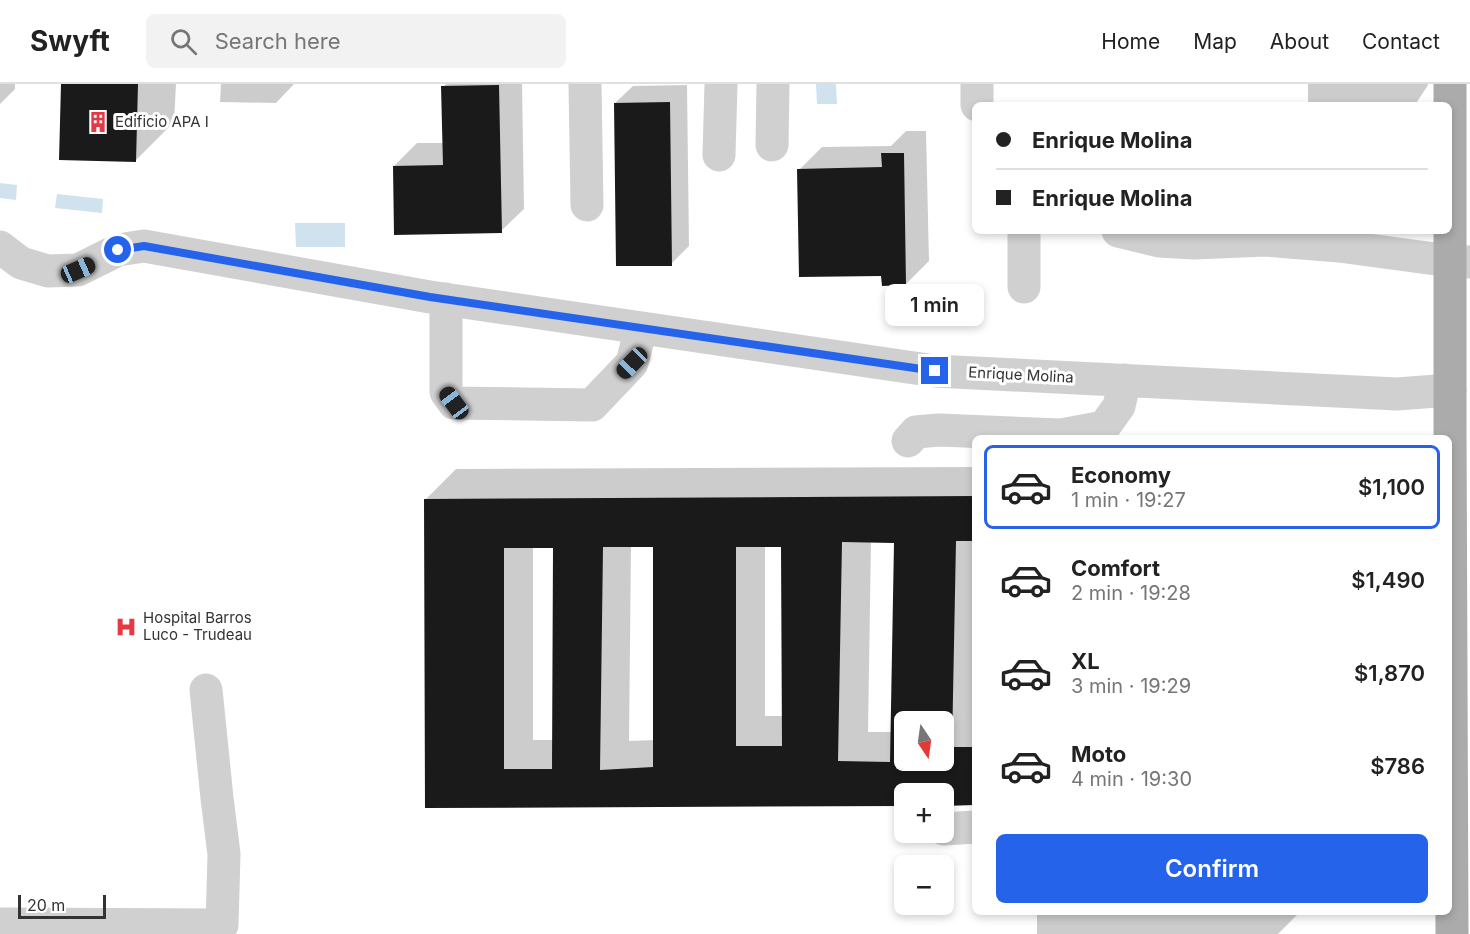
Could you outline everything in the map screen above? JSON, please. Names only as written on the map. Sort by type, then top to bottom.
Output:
[{"type":"main road","points":[[1450,84],[1451,102]]},
{"type":"main road","points":[[1452,119],[1460,261],[1450,390],[1460,452],[1460,732],[1452,788]]},
{"type":"main road","points":[[1452,915],[1452,934]]},
{"type":"lane","points":[[585,84],[586,205]]},
{"type":"lane","points":[[719,155],[721,84]]},
{"type":"lane","points":[[772,84],[772,145]]},
{"type":"lane","points":[[977,84],[977,102]]},
{"type":"lane","points":[[1024,234],[1024,288]]},
{"type":"lane","points":[[1130,234],[1159,241],[1194,243],[1265,240],[1339,246],[1460,261]]},
{"type":"lane","name":"Enrique Molina","points":[[0,247],[21,263],[48,271],[78,270],[118,250],[144,246],[446,299],[935,371],[1397,394],[1450,390]]},
{"type":"lane","points":[[446,299],[446,392],[454,403],[592,405],[632,363],[641,328]]},
{"type":"lane","points":[[908,441],[916,432],[939,430],[1061,435],[1104,427],[1119,406],[1125,380]]},
{"type":"lane","points":[[0,924],[222,925],[224,854],[206,690]]},
{"type":"lane","points":[[954,828],[972,827]]},
{"type":"water","points":[[816,84],[836,84],[837,104],[817,104]]},
{"type":"water","points":[[0,183],[17,185],[16,200],[0,198]]},
{"type":"water","points":[[57,194],[103,199],[102,213],[55,208]]},
{"type":"water","points":[[295,223],[345,223],[345,247],[296,247]]},
{"type":"building","name":"Edificio APA I","points":[[61,84],[138,84],[136,162],[59,160]]},
{"type":"building","points":[[499,85],[502,233],[394,235],[393,166],[443,165],[441,86]]},
{"type":"building","points":[[670,102],[672,266],[616,266],[614,103]]},
{"type":"building","points":[[881,153],[904,153],[906,285],[882,286],[881,276],[799,277],[797,169],[882,167]]},
{"type":"building","points":[[972,496],[972,541],[956,541],[953,711],[894,711],[894,771],[954,771],[954,747],[972,747],[972,805],[954,806],[954,783],[894,783],[894,806],[425,808],[424,499]],"holes":[[[842,542],[894,543],[890,762],[838,761]],[[603,547],[653,547],[653,767],[600,770]],[[736,547],[781,547],[782,746],[736,746]],[[504,548],[553,548],[552,769],[504,769]]]},
{"type":"place","name":"Edificio APA I","points":[[98,122]]},
{"type":"place","name":"Hospital Barros Luco - Trudeau","points":[[126,627]]},
{"type":"route","points":[[118,250],[144,246],[430,297],[935,371]]}]
